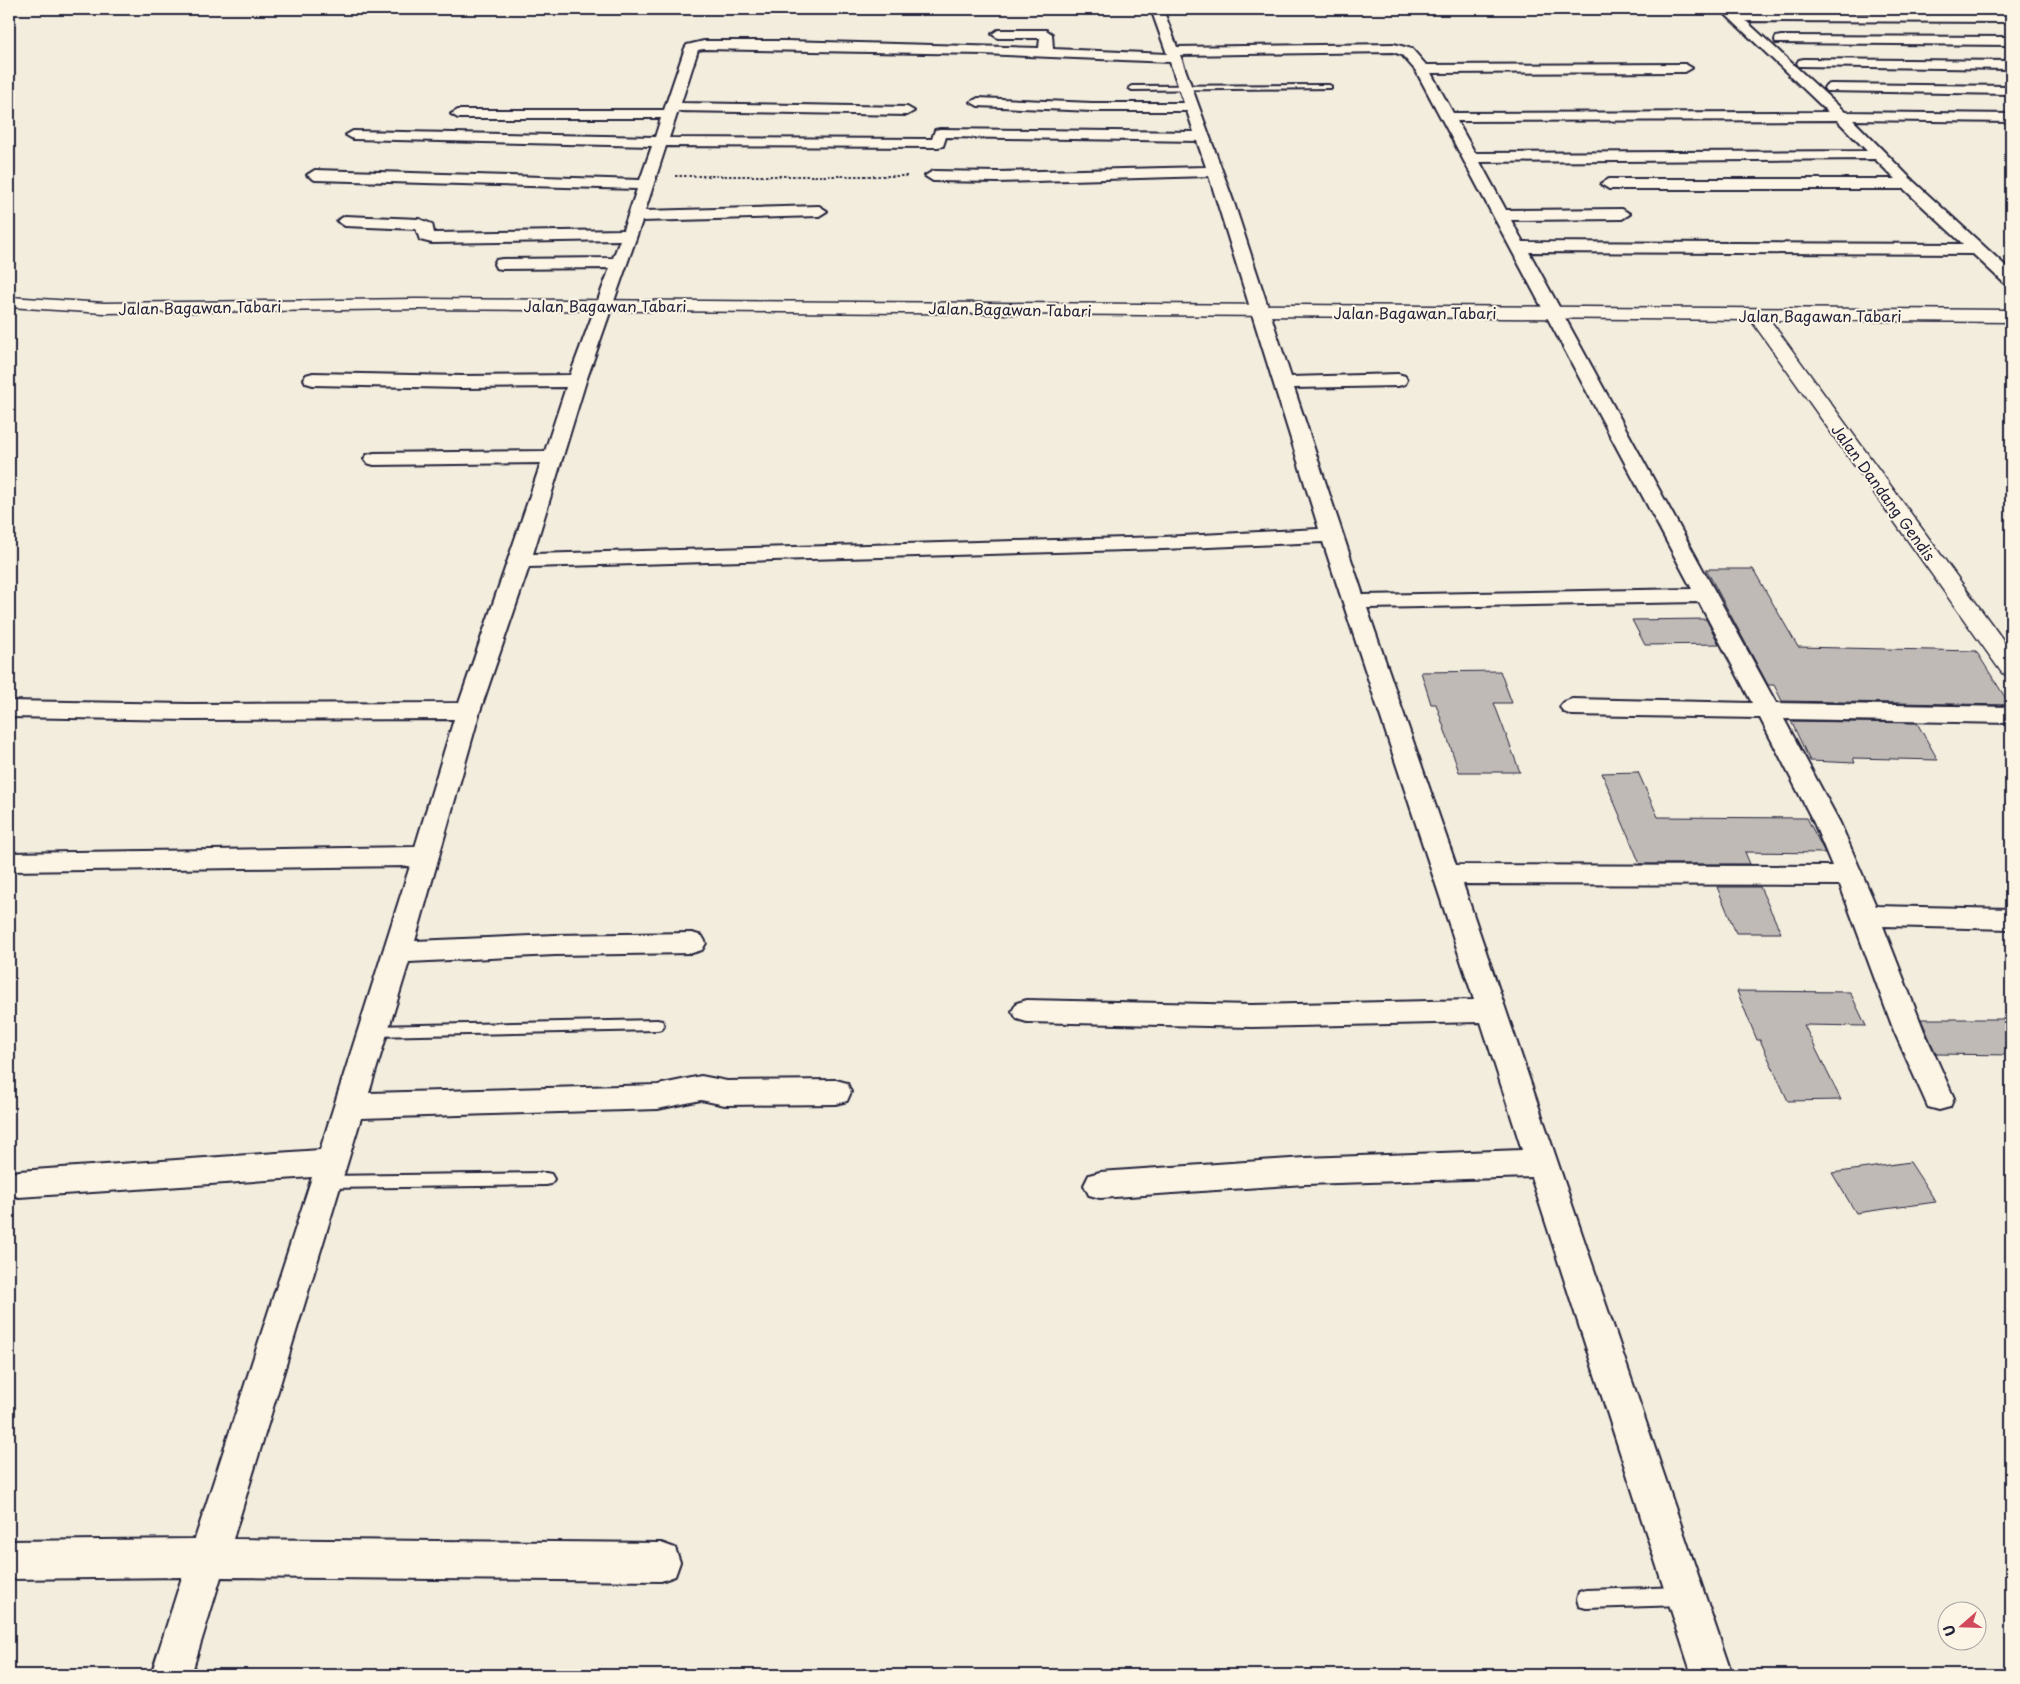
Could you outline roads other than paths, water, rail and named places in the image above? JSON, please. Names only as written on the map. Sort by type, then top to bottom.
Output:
[{"type":"street","points":[[1158,9],[1215,171],[1331,535],[1492,1011],[1712,1675]]},
{"type":"street","points":[[1730,13],[1755,17],[2011,18]]},
{"type":"street","points":[[1730,13],[1860,116]]},
{"type":"street","points":[[1755,17],[1781,40],[1825,87],[1841,116],[1908,184],[2011,280]]},
{"type":"street","points":[[988,34],[1046,34],[1046,52]]},
{"type":"street","points":[[1781,40],[2011,41]]},
{"type":"street","points":[[171,1675],[398,952],[468,710],[520,561],[577,381],[630,235],[692,48],[696,46],[786,45],[1174,54],[1394,48],[1408,52],[1422,69],[1708,594],[1827,823],[1866,916],[1909,1031],[1939,1098]]},
{"type":"street","points":[[1804,64],[2011,65]]},
{"type":"street","points":[[1422,69],[1685,68]]},
{"type":"street","points":[[1807,102],[1825,87],[2011,90]]},
{"type":"street","points":[[978,102],[1092,107],[1192,107]]},
{"type":"street","points":[[1445,111],[1779,102]]},
{"type":"street","points":[[458,114],[672,110],[907,111]]},
{"type":"street","points":[[1445,111],[2011,118]]},
{"type":"street","points":[[353,135],[661,142],[938,143],[940,133],[1203,137]]},
{"type":"street","points":[[1470,158],[1880,155]]},
{"type":"street","points":[[933,176],[998,177],[1215,171]]},
{"type":"street","points":[[315,175],[648,181]]},
{"type":"street","points":[[1609,184],[1908,184]]},
{"type":"street","points":[[636,216],[819,211]]},
{"type":"street","points":[[1501,215],[1622,214]]},
{"type":"street","points":[[345,221],[419,224],[426,227],[426,237],[432,238],[630,235]]},
{"type":"street","points":[[1518,247],[1978,249]]},
{"type":"street","points":[[502,264],[620,263]]},
{"type":"street","name":"Jalan Bagawan Tabari","points":[[17,303],[69,306],[604,305],[2011,316]]},
{"type":"street","name":"Jalan Dandang Gendis","points":[[1757,315],[2011,668]]},
{"type":"street","points":[[313,379],[462,382],[577,381]]},
{"type":"street","points":[[1282,383],[1398,380]]},
{"type":"street","points":[[374,458],[553,458]]},
{"type":"street","points":[[520,561],[1104,545],[1331,535]]},
{"type":"street","points":[[1354,602],[1708,594]]},
{"type":"street","points":[[1572,707],[2011,715]]},
{"type":"street","points":[[9,709],[188,712],[468,710]]},
{"type":"street","points":[[9,862],[426,856]]},
{"type":"street","points":[[1446,874],[1850,876]]},
{"type":"street","points":[[1866,916],[2011,920]]},
{"type":"street","points":[[398,952],[555,944],[692,943]]},
{"type":"street","points":[[1027,1011],[1252,1016],[1492,1011]]},
{"type":"street","points":[[350,1106],[658,1097],[677,1091],[717,1088],[725,1094],[836,1092]]},
{"type":"street","points":[[1100,1186],[1305,1171],[1542,1163]]},
{"type":"street","points":[[19,1184],[329,1172]]},
{"type":"street","points":[[9,1560],[208,1558],[661,1562]]},
{"type":"lane","points":[[1132,88],[1329,87]]},
{"type":"lane","points":[[373,1031],[657,1025]]},
{"type":"lane","points":[[329,1172],[546,1179]]},
{"type":"lane","points":[[1586,1599],[1685,1595]]}]
